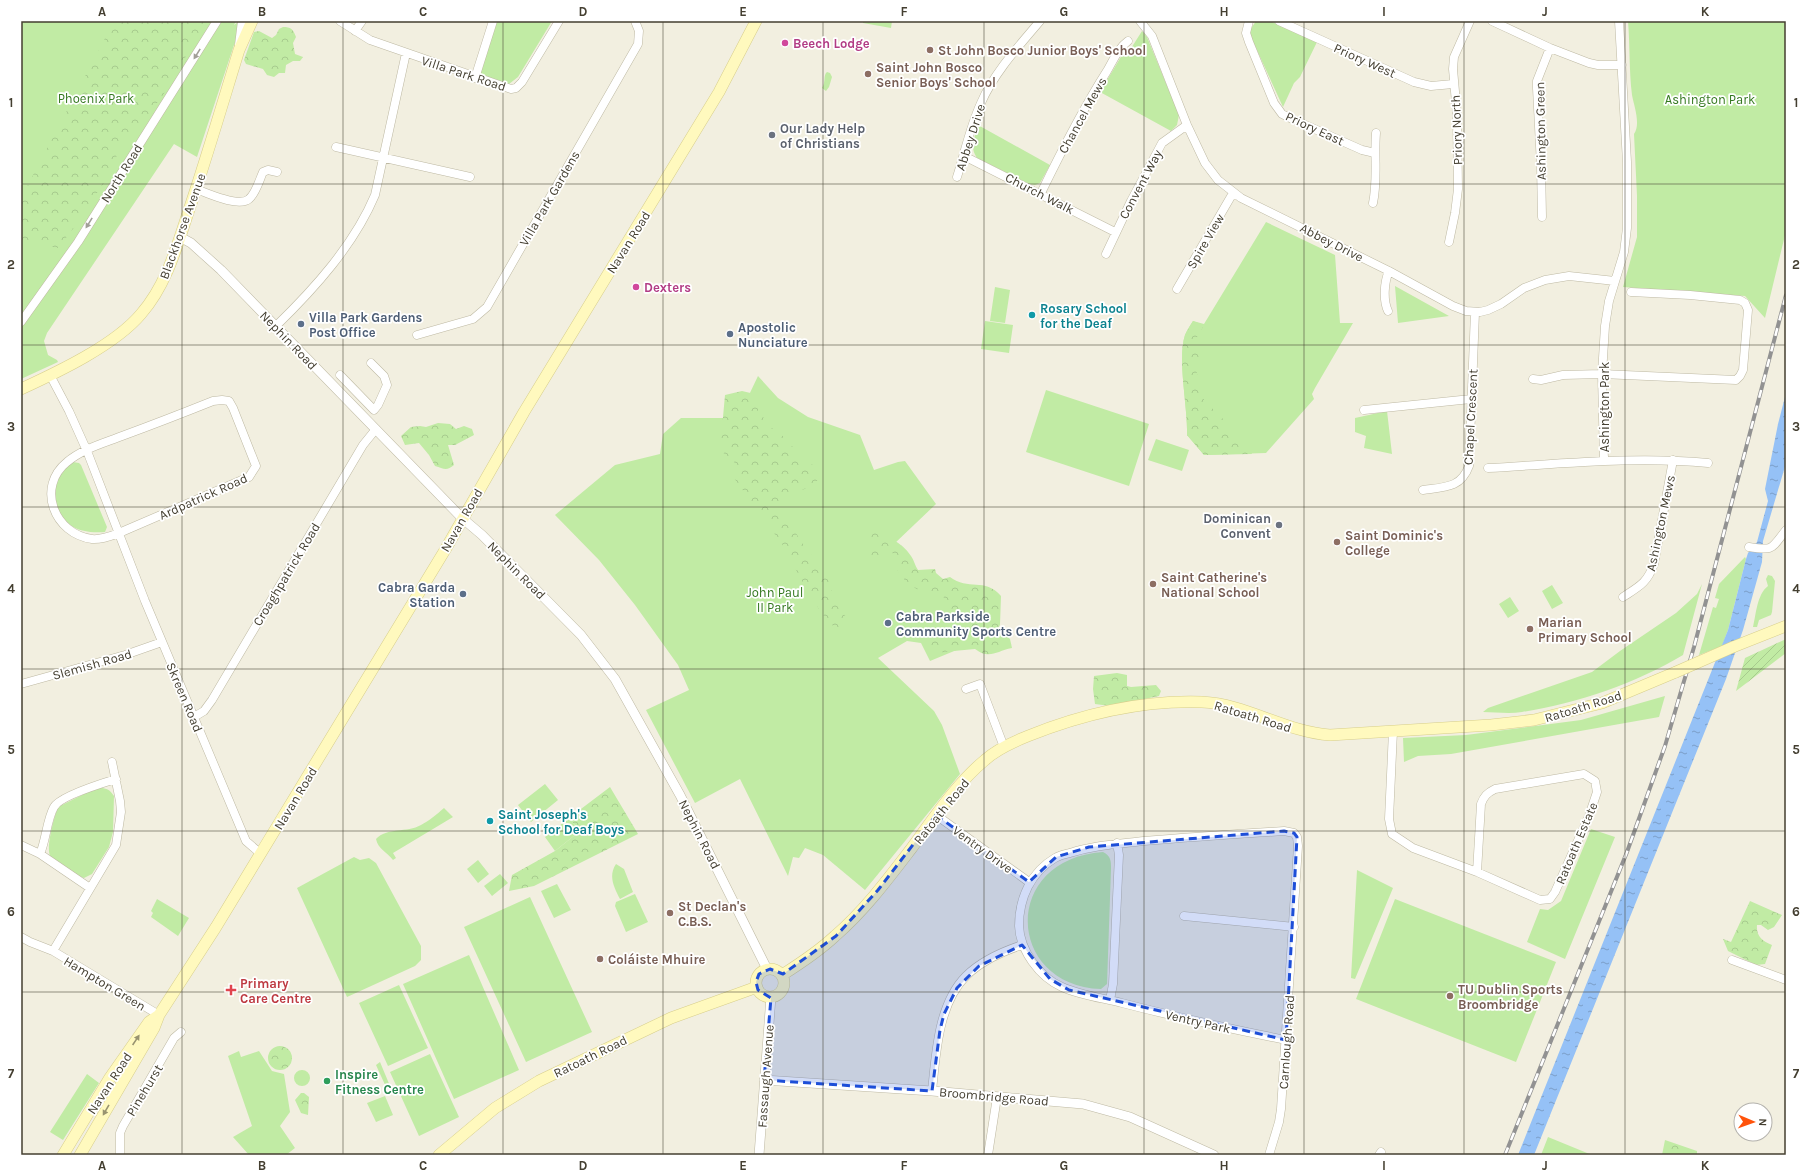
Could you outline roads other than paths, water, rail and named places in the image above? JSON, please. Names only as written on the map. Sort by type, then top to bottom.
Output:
[{"type":"main road","name":"Blackhorse Avenue","points":[[21,389],[50,375],[107,342],[141,314],[155,296],[180,238],[249,21]]},
{"type":"main road","name":"Navan Road","points":[[80,1155],[154,1028],[159,1015],[216,928],[261,854],[524,412],[719,92],[756,21]]},
{"type":"main road","name":"Ratoath Road","points":[[782,975],[819,950],[854,918],[878,890],[936,815],[985,759],[1004,747],[1042,730],[1086,716],[1133,707],[1187,702],[1202,702],[1223,705],[1315,734],[1353,735],[1534,720],[1602,703],[1786,626]]},
{"type":"main road","points":[[768,969],[777,970],[782,975],[784,982],[783,989],[777,995],[771,997],[762,994],[757,987],[757,978],[763,971],[768,969]]},
{"type":"main road","name":"Ratoath Road","points":[[439,1155],[495,1108],[539,1081],[670,1018],[757,987]]},
{"type":"main road","name":"Navan Road","points":[[63,1155],[149,1022],[159,1015]]},
{"type":"street","name":"North Road","points":[[21,322],[78,242],[217,21]]},
{"type":"street","name":"Villa Park Road","points":[[340,21],[370,40],[475,78],[511,89],[516,88],[522,82],[559,21]]},
{"type":"street","points":[[355,31],[362,21]]},
{"type":"street","points":[[475,78],[493,21]]},
{"type":"street","name":"Villa Park Gardens","points":[[417,335],[473,319],[487,307],[638,44],[639,31],[635,21]]},
{"type":"street","name":"Abbey Drive","points":[[957,177],[972,126],[981,102],[992,82],[1040,21]]},
{"type":"street","name":"Abbey Drive","points":[[1140,21],[1152,36],[1187,125],[1210,171],[1233,193],[1389,271],[1453,306],[1474,312],[1488,310],[1501,304],[1524,288],[1545,280],[1569,276],[1615,281]]},
{"type":"street","name":"Priory East","points":[[1248,21],[1246,33],[1249,42],[1274,103],[1279,111],[1292,120],[1362,150],[1375,153]]},
{"type":"street","name":"Priory West","points":[[1279,21],[1414,82],[1431,86],[1453,84]]},
{"type":"street","name":"Priory North","points":[[1448,242],[1456,213],[1458,189],[1457,114],[1453,84],[1454,57],[1470,21]]},
{"type":"street","points":[[1492,21],[1550,48],[1589,63],[1598,65],[1622,65]]},
{"type":"street","name":"Ashington Park","points":[[1604,461],[1602,374],[1605,326],[1609,301],[1624,252],[1627,228],[1627,162],[1619,21]]},
{"type":"street","name":"Chancel Mews","points":[[1041,193],[1101,80],[1121,48],[1128,41]]},
{"type":"street","name":"Ashington Green","points":[[1542,217],[1537,88],[1538,77],[1550,48]]},
{"type":"street","points":[[276,326],[330,267],[362,220],[375,195],[406,53]]},
{"type":"street","name":"Convent Way","points":[[1106,254],[1115,232],[1162,144],[1187,125]]},
{"type":"street","points":[[1372,203],[1377,176],[1375,153],[1376,133]]},
{"type":"street","points":[[336,147],[470,177]]},
{"type":"street","name":"Church Walk","points":[[964,156],[1041,193],[1115,232]]},
{"type":"street","points":[[196,189],[239,203],[248,201],[253,194],[263,172],[268,170],[278,172]]},
{"type":"street","name":"Spire View","points":[[1177,289],[1233,193]]},
{"type":"street","name":"Nephin Road","points":[[180,238],[188,240],[204,254],[462,518],[482,535],[582,635],[615,679],[661,759],[768,969]]},
{"type":"street","points":[[1388,311],[1386,305],[1385,284],[1389,271]]},
{"type":"street","points":[[1532,379],[1541,380],[1563,375],[1602,374],[1736,380],[1740,376],[1743,370],[1748,310],[1745,303],[1740,300],[1690,295],[1631,292]]},
{"type":"street","name":"Chapel Crescent","points":[[1424,490],[1458,483],[1466,476],[1469,466],[1474,312]]},
{"type":"street","points":[[335,387],[342,377],[374,410],[378,405],[387,385],[384,376],[371,363]]},
{"type":"street","name":"Skreen Road","points":[[50,375],[87,450],[162,642],[246,841],[261,854]]},
{"type":"street","name":"Ardpatrick Road","points":[[87,450],[213,401],[229,400],[254,456],[256,466],[249,477],[119,533]]},
{"type":"street","points":[[1364,410],[1472,400]]},
{"type":"street","name":"Croaghpatrick Road","points":[[194,717],[204,711],[212,700],[363,445],[376,429]]},
{"type":"street","points":[[87,450],[66,462],[56,475],[51,491],[52,506],[58,520],[70,531],[82,536],[93,539],[119,533]]},
{"type":"street","points":[[1488,468],[1604,461],[1673,460],[1708,463]]},
{"type":"street","name":"Ashington Mews","points":[[1623,597],[1643,584],[1649,578],[1654,564],[1673,460]]},
{"type":"street","points":[[1749,547],[1766,550],[1774,546],[1786,530]]},
{"type":"street","name":"Slemish Road","points":[[21,684],[125,655],[162,642]]},
{"type":"street","points":[[966,689],[980,684],[1004,747]]},
{"type":"street","name":"Ratoath Estate","points":[[1393,731],[1389,819],[1392,834],[1413,848],[1478,872],[1508,887],[1540,900],[1550,899],[1556,892],[1589,816],[1597,792],[1595,781],[1584,774],[1495,789],[1488,792],[1481,804],[1478,872]]},
{"type":"street","name":"Hampton Green","points":[[112,762],[121,812],[116,845],[53,952],[159,1015]]},
{"type":"street","points":[[40,854],[45,842],[50,816],[54,805],[65,798],[116,779]]},
{"type":"street","name":"Ventry Drive","points":[[936,815],[1029,882]]},
{"type":"street","name":"Ventry Park","points":[[1286,1040],[1110,1000],[1061,986],[1050,979],[1035,964],[1022,945],[1019,914],[1029,882],[1041,869],[1056,857],[1089,847],[1117,843],[1284,831],[1294,833]]},
{"type":"street","name":"Carnlough Road","points":[[1269,1155],[1279,1122],[1286,1040],[1298,846],[1297,837],[1294,833]]},
{"type":"street","points":[[1110,1000],[1113,984],[1119,855],[1117,843]]},
{"type":"street","points":[[21,845],[40,854],[90,888]]},
{"type":"street","points":[[1184,916],[1294,927]]},
{"type":"street","points":[[21,937],[53,952]]},
{"type":"street","points":[[932,1091],[940,1030],[944,1014],[957,988],[966,976],[979,966],[1009,949],[1022,945]]},
{"type":"street","points":[[1732,960],[1786,980]]},
{"type":"street","name":"Fassaugh Avenue","points":[[759,1155],[771,997]]},
{"type":"street","name":"Pinehurst","points":[[119,1155],[120,1133],[123,1126],[174,1038],[181,1032]]},
{"type":"street","name":"Broombridge Road","points":[[764,1080],[932,1091],[1075,1103],[1130,1117],[1214,1155]]},
{"type":"street","points":[[988,1155],[997,1097]]},
{"type":"water","points":[[1786,393],[1786,463],[1763,541],[1762,562],[1743,630],[1726,679],[1534,1155],[1518,1155],[1728,630],[1746,559],[1748,553],[1757,542],[1768,501],[1765,489]]},
{"type":"railway","points":[[1505,1155],[1627,852],[1665,746],[1694,647],[1786,295]]},
{"type":"place","name":"Beech Lodge","points":[[785,43]]},
{"type":"place","name":"St John Bosco Junior Boys' School","points":[[930,50]]},
{"type":"place","name":"Saint John Bosco Senior Boys' School","points":[[868,74]]},
{"type":"place","name":"Our Lady Help of Christians","points":[[772,135]]},
{"type":"place","name":"Dexters","points":[[636,287]]},
{"type":"place","name":"Rosary School for the Deaf","points":[[1032,315]]},
{"type":"place","name":"Villa Park Gardens Post Office","points":[[301,324]]},
{"type":"place","name":"Apostolic Nunciature","points":[[730,334]]},
{"type":"place","name":"Dominican Convent","points":[[1279,525]]},
{"type":"place","name":"Saint Dominic's College","points":[[1337,542]]},
{"type":"place","name":"Saint Catherine's National School","points":[[1153,584]]},
{"type":"place","name":"Cabra Garda Station","points":[[463,594]]},
{"type":"place","name":"Cabra Parkside Community Sports Centre","points":[[888,623]]},
{"type":"place","name":"Marian Primary School","points":[[1530,629]]},
{"type":"place","name":"Saint Joseph's School for Deaf Boys","points":[[490,821]]},
{"type":"place","name":"St Declan's C.B.S.","points":[[670,913]]},
{"type":"place","name":"Coláiste Mhuire","points":[[600,959]]},
{"type":"place","name":"Primary Care Centre","points":[[231,990]]},
{"type":"place","name":"TU Dublin Sports Broombridge","points":[[1450,996]]},
{"type":"place","name":"Inspire Fitness Centre","points":[[327,1081]]},
{"type":"park label","name":"Phoenix Park","points":[[96,98]]},
{"type":"park label","name":"John Paul II Park","points":[[775,600]]}]
